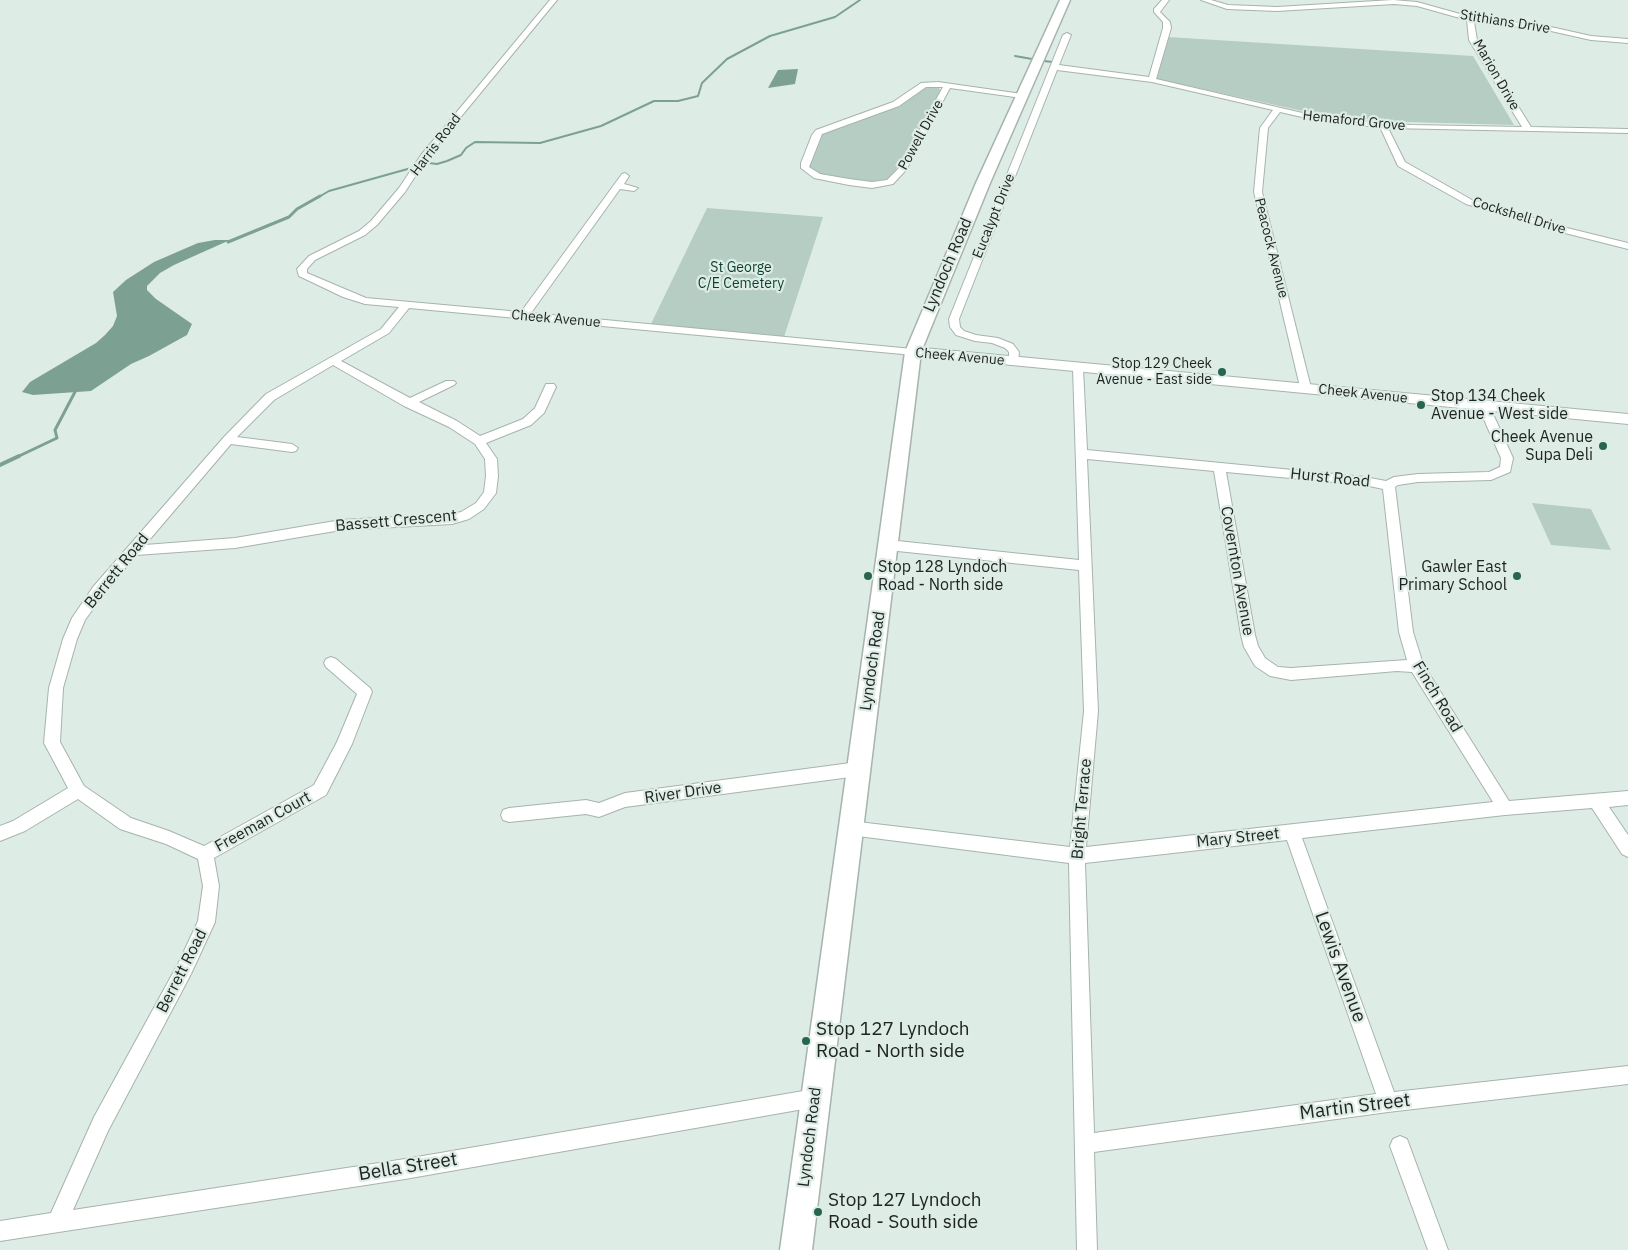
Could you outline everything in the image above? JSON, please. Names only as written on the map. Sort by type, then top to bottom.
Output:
[{"type":"main road","name":"Lyndoch Road","points":[[796,1250],[913,352],[929,308],[1065,0]]},
{"type":"street","name":"Harris Road","points":[[302,271],[312,258],[362,233],[374,223],[554,0]]},
{"type":"street","points":[[1152,80],[1166,28],[1166,22],[1157,12],[1166,0]]},
{"type":"street","name":"Stithians Drive","points":[[1204,0],[1227,7],[1277,9],[1400,2],[1424,5],[1470,19],[1542,28],[1591,38],[1628,41]]},
{"type":"street","name":"Marion Drive","points":[[1470,19],[1473,40],[1528,129]]},
{"type":"street","name":"Eucalypt Drive","points":[[1013,362],[1014,352],[1009,346],[994,340],[975,338],[960,333],[955,328],[954,319],[1067,35]]},
{"type":"street","name":"Hemaford Grove","points":[[1055,67],[1152,80],[1316,119],[1383,125],[1628,131]]},
{"type":"street","name":"Powell Drive","points":[[948,85],[902,170],[895,179],[884,184],[872,185],[817,176],[805,168],[805,163],[819,132],[829,126],[871,114],[896,104],[919,86],[929,84],[948,85],[1022,96]]},
{"type":"street","name":"Peacock Avenue","points":[[1277,110],[1264,128],[1258,192],[1305,388]]},
{"type":"street","name":"Cockshell Drive","points":[[1383,125],[1401,164],[1469,202],[1564,230],[1628,246]]},
{"type":"street","points":[[524,316],[625,176]]},
{"type":"street","points":[[618,186],[634,188]]},
{"type":"street","name":"Cheek Avenue","points":[[302,271],[318,282],[366,301],[1628,419]]},
{"type":"street","name":"Berrett Road","points":[[58,1221],[101,1124],[185,968],[206,922],[211,886],[205,854],[169,838],[126,824],[78,791],[52,744],[56,688],[70,639],[78,618],[98,591],[228,440],[270,397],[385,331],[406,305]]},
{"type":"street","name":"Bassett Crescent","points":[[132,551],[235,543],[341,526],[459,517],[476,510],[490,493],[492,476],[491,459],[479,441],[453,424],[364,380],[334,361]]},
{"type":"street","name":"Bright Terrace","points":[[1078,368],[1091,711],[1077,856],[1087,1250]]},
{"type":"street","points":[[408,403],[450,383]]},
{"type":"street","points":[[479,441],[526,422],[540,410],[550,387]]},
{"type":"street","name":"Hurst Road","points":[[1082,454],[1365,481],[1389,486],[1394,482],[1405,480],[1490,476],[1506,469],[1507,458],[1484,406]]},
{"type":"street","points":[[228,440],[292,448]]},
{"type":"street","name":"Covernton Avenue","points":[[1219,467],[1248,635],[1251,647],[1260,662],[1275,672],[1291,674],[1397,665],[1416,666]]},
{"type":"street","name":"Finch Road","points":[[1389,486],[1406,632],[1416,666],[1505,808]]},
{"type":"street","points":[[888,545],[1086,566]]},
{"type":"street","name":"Freeman Court","points":[[205,854],[320,790],[344,744],[365,692],[331,663]]},
{"type":"street","name":"River Drive","points":[[509,815],[586,806],[599,810],[625,800],[858,769]]},
{"type":"street","points":[[0,834],[19,826],[78,791]]},
{"type":"street","name":"Mary Street","points":[[850,828],[1077,856],[1505,808],[1628,798]]},
{"type":"street","points":[[1596,801],[1628,849]]},
{"type":"street","name":"Lewis Avenue","points":[[1292,832],[1388,1102]]},
{"type":"street","name":"Martin Street","points":[[1083,1144],[1388,1102],[1628,1075]]},
{"type":"street","name":"Bella Street","points":[[0,1231],[405,1169],[815,1098]]},
{"type":"street","points":[[1400,1146],[1438,1250]]},
{"type":"green space","points":[[1168,37],[1473,56],[1514,125],[1407,122],[1321,115],[1157,79]]},
{"type":"green space","points":[[923,87],[938,87],[941,91],[891,178],[885,182],[871,184],[823,176],[810,169],[809,164],[822,134],[890,109]]},
{"type":"green space","name":"St George C/E Cemetery","points":[[707,208],[823,217],[783,340],[649,328]]},
{"type":"green space","points":[[1532,503],[1591,509],[1611,550],[1551,545]]},
{"type":"shaded area","points":[[798,69],[795,84],[768,88],[778,70]]},
{"type":"shaded area","points":[[230,240],[174,265],[160,273],[147,286],[147,290],[156,299],[192,324],[187,335],[131,364],[91,391],[33,395],[22,392],[30,382],[96,343],[105,335],[113,326],[117,316],[113,292],[126,280],[154,262],[198,243]]},
{"type":"waterway","points":[[317,198],[329,191],[429,163],[437,164],[447,161],[461,155],[466,148],[475,142],[540,143],[601,126],[654,101],[678,101],[698,96],[702,83],[727,59],[770,36],[835,17],[860,0]]},
{"type":"waterway","points":[[1015,56],[1032,59]]},
{"type":"waterway","points":[[1044,61],[1053,62]]},
{"type":"waterway","points":[[228,242],[289,217],[297,209],[320,196]]},
{"type":"waterway","points":[[17,457],[57,438],[55,430],[76,390]]},
{"type":"waterway","points":[[0,465],[19,456]]},
{"type":"place","name":"Stop 129 Cheek Avenue - East side","points":[[1222,372]]},
{"type":"place","name":"Stop 134 Cheek Avenue - West side","points":[[1421,405]]},
{"type":"place","name":"Cheek Avenue Supa Deli","points":[[1603,446]]},
{"type":"place","name":"Stop 128 Lyndoch Road - North side","points":[[868,576]]},
{"type":"place","name":"Gawler East Primary School","points":[[1517,576]]},
{"type":"place","name":"Stop 127 Lyndoch Road - North side","points":[[806,1041]]},
{"type":"place","name":"Stop 127 Lyndoch Road - South side","points":[[818,1212]]}]
